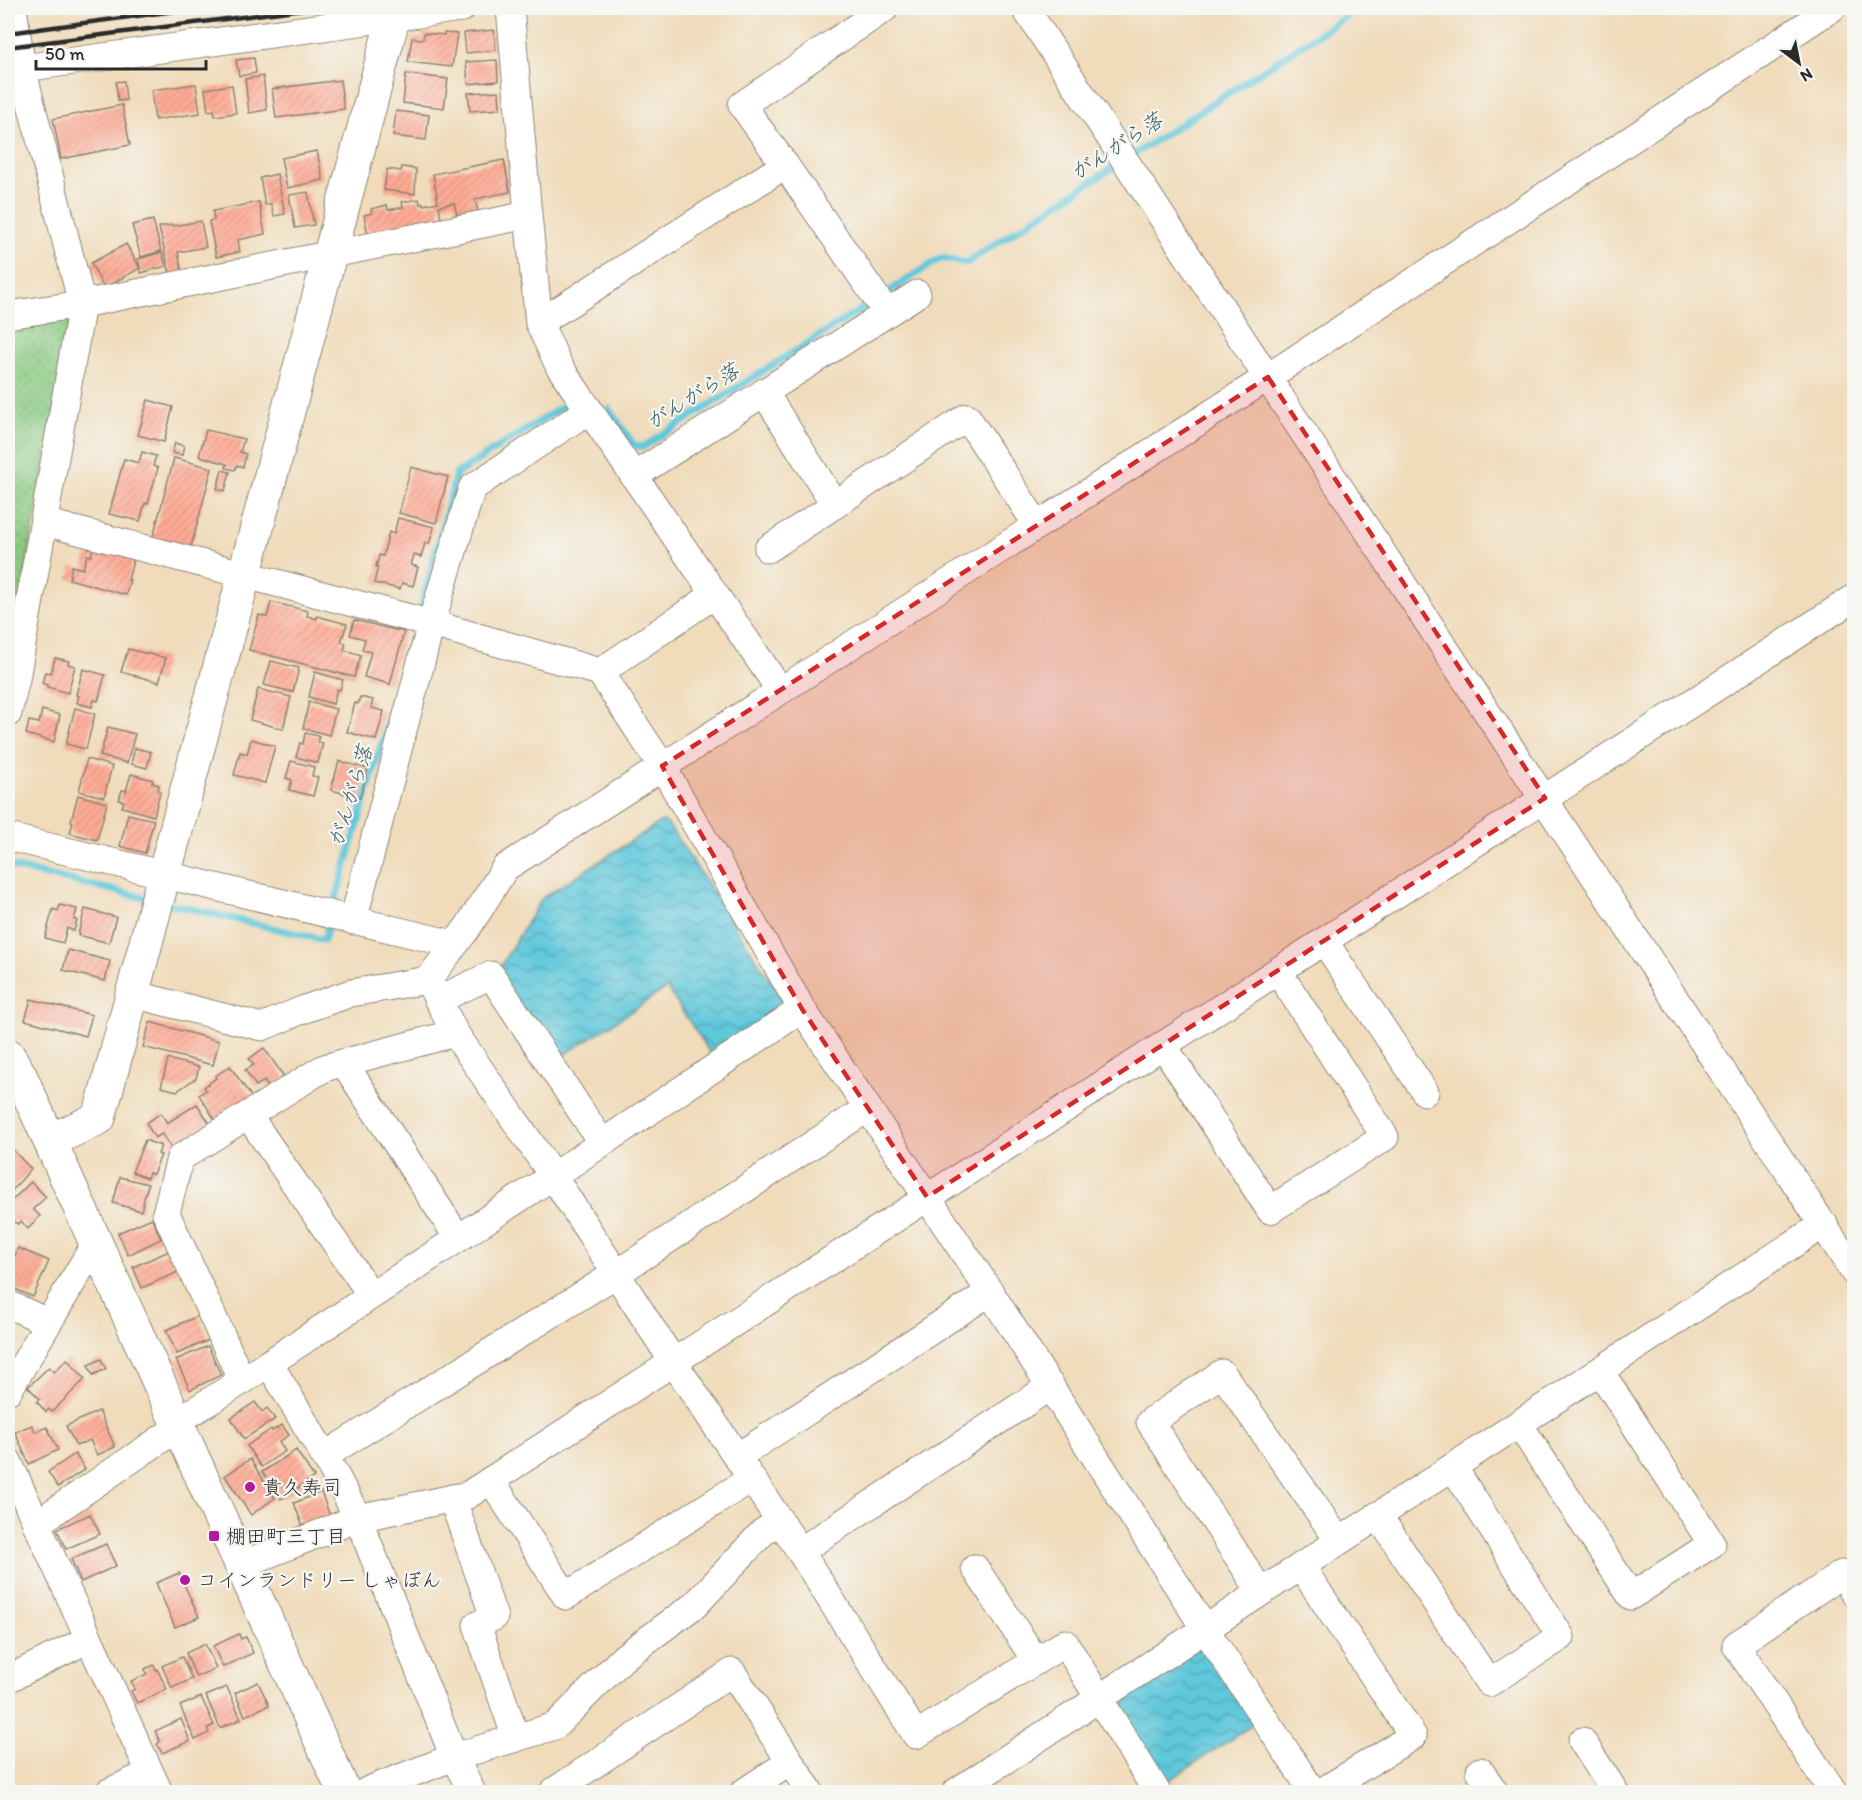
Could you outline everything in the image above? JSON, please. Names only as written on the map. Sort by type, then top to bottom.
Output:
[{"type":"street","points":[[15,69],[394,12],[462,8]]},
{"type":"street","points":[[510,8],[538,323],[559,366],[588,410],[780,690]]},
{"type":"street","points":[[885,8],[742,105],[886,313]]},
{"type":"street","points":[[1024,8],[1545,798],[1854,1272]]},
{"type":"street","points":[[433,990],[453,945],[468,927],[505,868],[1268,377],[1832,8]]},
{"type":"street","points":[[8,713],[12,678],[44,522],[82,304],[15,69],[16,9]]},
{"type":"street","points":[[45,1129],[99,1118],[394,12]]},
{"type":"street","points":[[538,323],[785,165]]},
{"type":"street","points":[[8,315],[82,304],[528,215]]},
{"type":"street","points":[[634,476],[916,294]]},
{"type":"street","points":[[764,392],[835,505]]},
{"type":"street","points":[[353,921],[430,624],[472,488],[588,410]]},
{"type":"street","points":[[768,549],[967,417],[1037,525]]},
{"type":"street","points":[[44,522],[430,624],[600,672],[662,766],[802,1009],[990,1292],[1205,1629],[1313,1792]]},
{"type":"street","points":[[600,672],[714,595]]},
{"type":"street","points":[[241,1565],[358,1518],[468,1495],[1854,598]]},
{"type":"street","points":[[8,837],[160,891],[353,921],[453,945]]},
{"type":"street","points":[[1324,941],[1425,1092]]},
{"type":"street","points":[[1163,1045],[1270,1210],[1385,1137],[1278,971]]},
{"type":"street","points":[[133,994],[262,1027],[351,993],[433,990],[491,975],[602,1143]]},
{"type":"street","points":[[433,990],[455,1033],[553,1176],[674,1363],[800,1551],[916,1735],[1065,1643],[1157,1792]]},
{"type":"street","points":[[36,1524],[167,1435],[189,1414],[553,1176],[802,1009]]},
{"type":"street","points":[[242,1381],[166,1213],[180,1158],[324,1068],[455,1033]]},
{"type":"street","points":[[8,1055],[45,1129],[344,1792]]},
{"type":"street","points":[[344,1063],[458,1238]]},
{"type":"street","points":[[324,1456],[616,1274],[868,1108]]},
{"type":"street","points":[[248,1115],[371,1295]]},
{"type":"street","points":[[956,1792],[1824,1224]]},
{"type":"street","points":[[8,1390],[96,1242]]},
{"type":"street","points":[[491,1480],[566,1596],[990,1292]]},
{"type":"street","points":[[8,1304],[47,1322]]},
{"type":"street","points":[[269,1363],[358,1518],[454,1757],[472,1792]]},
{"type":"street","points":[[1519,1424],[1631,1596],[1712,1544],[1600,1371]]},
{"type":"street","points":[[1261,1592],[1150,1422],[1222,1373],[1339,1541]]},
{"type":"street","points":[[800,1551],[1051,1386]]},
{"type":"street","points":[[8,1461],[154,1783],[109,1792]]},
{"type":"street","points":[[1378,1515],[1489,1683],[1561,1637],[1453,1467]]},
{"type":"street","points":[[452,1498],[494,1617],[477,1625],[516,1738]]},
{"type":"street","points":[[365,1792],[454,1757],[555,1726],[624,1657],[696,1604],[763,1532],[780,1521]]},
{"type":"street","points":[[1301,1566],[1413,1736],[1321,1792]]},
{"type":"street","points":[[975,1568],[1036,1661]]},
{"type":"street","points":[[1833,1792],[1736,1645],[1842,1574],[1854,1592]]},
{"type":"street","points":[[8,1679],[88,1639]]},
{"type":"street","points":[[553,1792],[732,1672],[810,1792]]},
{"type":"street","points":[[1582,1741],[1615,1792]]},
{"type":"street","points":[[744,1792],[790,1762]]},
{"type":"highlighted area","points":[[1268,377],[1545,798],[927,1197],[802,1009],[662,766]]},
{"type":"green space","points":[[71,318],[8,668],[8,328]]},
{"type":"water","points":[[662,821],[668,824],[785,1003],[783,1014],[714,1059],[667,988],[552,1063],[495,975],[542,898]]},
{"type":"water","points":[[1198,1647],[1204,1648],[1255,1723],[1165,1783],[1116,1711],[1119,1698]]},
{"type":"building","points":[[494,30],[496,50],[466,53],[464,33]]},
{"type":"building","points":[[424,33],[457,34],[452,67],[408,62],[412,38],[423,39]]},
{"type":"building","points":[[254,58],[256,73],[239,76],[236,60]]},
{"type":"building","points":[[497,60],[498,81],[468,84],[466,62]]},
{"type":"building","points":[[406,74],[448,79],[444,108],[403,103]]},
{"type":"building","points":[[263,76],[267,110],[249,113],[245,79]]},
{"type":"building","points":[[340,80],[344,109],[276,118],[272,89]]},
{"type":"building","points":[[124,81],[126,100],[118,101],[116,82]]},
{"type":"building","points":[[196,84],[200,113],[155,120],[151,90]]},
{"type":"building","points":[[232,85],[236,113],[215,116],[214,110],[208,111],[205,89]]},
{"type":"building","points":[[499,91],[500,109],[470,111],[468,93]]},
{"type":"building","points":[[122,105],[130,145],[61,159],[53,119]]},
{"type":"building","points":[[396,111],[429,115],[426,140],[393,136]]},
{"type":"building","points":[[317,151],[323,180],[287,188],[281,158]]},
{"type":"building","points":[[504,160],[510,192],[475,199],[478,211],[457,215],[454,203],[439,206],[441,220],[368,235],[364,215],[372,213],[371,209],[387,205],[388,210],[403,207],[402,202],[419,199],[420,204],[423,203],[423,205],[438,202],[433,174]]},
{"type":"building","points":[[402,167],[416,169],[415,194],[384,190],[387,169],[401,171]]},
{"type":"building","points":[[277,174],[285,214],[274,216],[271,204],[265,205],[260,178]]},
{"type":"building","points":[[308,192],[314,225],[295,228],[289,195]]},
{"type":"building","points":[[259,202],[265,234],[238,240],[240,252],[216,257],[209,221],[214,220],[213,211]]},
{"type":"building","points":[[153,220],[161,251],[141,257],[132,225]]},
{"type":"building","points":[[201,221],[206,247],[178,252],[182,272],[170,274],[159,227]]},
{"type":"building","points":[[126,244],[140,268],[104,288],[91,263]]},
{"type":"building","points":[[162,252],[166,266],[141,273],[138,259]]},
{"type":"building","points":[[148,400],[173,407],[164,442],[138,435]]},
{"type":"building","points":[[206,430],[244,439],[240,452],[246,454],[243,467],[237,465],[235,470],[226,468],[227,464],[199,456]]},
{"type":"building","points":[[175,443],[184,446],[182,455],[172,453]]},
{"type":"building","points":[[142,452],[156,456],[153,466],[158,468],[148,504],[145,503],[140,521],[109,514],[124,459],[139,463]]},
{"type":"building","points":[[174,458],[212,468],[191,547],[153,537]]},
{"type":"building","points":[[411,467],[448,477],[436,523],[399,513]]},
{"type":"building","points":[[222,470],[230,472],[225,491],[217,489]]},
{"type":"building","points":[[398,518],[434,527],[429,544],[425,543],[421,557],[414,555],[411,565],[418,567],[413,586],[402,583],[400,589],[374,583],[379,555],[383,556],[389,532],[394,534]]},
{"type":"building","points":[[93,547],[134,557],[126,595],[69,579],[72,566],[83,569],[87,555],[91,556]]},
{"type":"building","points":[[271,602],[308,611],[307,616],[317,619],[317,616],[347,624],[341,642],[346,643],[344,650],[361,655],[354,677],[249,650],[259,615],[267,617]]},
{"type":"building","points":[[354,620],[404,632],[390,684],[364,677],[371,652],[362,650],[365,639],[350,635]]},
{"type":"building","points":[[128,649],[166,658],[159,682],[121,672]]},
{"type":"building","points":[[55,658],[69,661],[68,664],[75,666],[68,693],[47,687],[42,683],[45,672],[51,673]]},
{"type":"building","points":[[271,661],[299,668],[293,692],[264,685]]},
{"type":"building","points":[[83,669],[105,675],[98,701],[94,700],[92,707],[77,703],[79,696],[76,695]]},
{"type":"building","points":[[315,672],[343,680],[340,690],[337,689],[333,704],[309,697]]},
{"type":"building","points":[[258,689],[291,697],[283,729],[250,720]]},
{"type":"building","points":[[360,697],[373,700],[371,708],[384,711],[376,740],[347,732],[355,703],[358,704]]},
{"type":"building","points":[[309,702],[336,709],[329,735],[303,728]]},
{"type":"building","points":[[75,708],[95,714],[86,749],[66,744]]},
{"type":"building","points":[[42,710],[60,715],[54,742],[26,734],[29,721],[39,723]]},
{"type":"building","points":[[108,727],[135,734],[127,763],[100,756]]},
{"type":"building","points":[[305,733],[319,736],[318,742],[323,743],[318,763],[296,757],[300,743],[303,744]]},
{"type":"building","points":[[251,739],[275,746],[265,783],[234,775],[240,752],[247,754]]},
{"type":"building","points":[[135,748],[151,752],[147,768],[131,764]]},
{"type":"building","points":[[87,759],[112,766],[104,797],[79,791]]},
{"type":"building","points":[[291,761],[314,767],[312,776],[318,777],[313,796],[289,790],[292,780],[286,778]]},
{"type":"building","points":[[339,761],[368,769],[360,798],[331,790]]},
{"type":"building","points":[[131,774],[153,780],[152,783],[159,785],[158,791],[160,792],[154,816],[122,807],[124,801],[119,800],[122,790],[126,791]]},
{"type":"building","points":[[78,795],[107,803],[97,840],[70,833]]},
{"type":"building","points":[[128,814],[154,820],[145,853],[120,846]]},
{"type":"building","points":[[60,905],[77,909],[74,931],[67,928],[63,943],[45,938],[53,909],[58,911]]},
{"type":"building","points":[[85,909],[116,917],[109,943],[78,935]]},
{"type":"building","points":[[68,950],[110,961],[105,981],[63,970]]},
{"type":"building","points":[[31,999],[92,1015],[86,1036],[25,1020]]},
{"type":"building","points":[[150,1022],[219,1041],[213,1065],[143,1047]]},
{"type":"building","points":[[264,1048],[285,1078],[269,1088],[264,1081],[256,1086],[245,1070],[254,1065],[249,1059]]},
{"type":"building","points":[[168,1059],[199,1067],[196,1078],[177,1091],[161,1087]]},
{"type":"building","points":[[230,1066],[253,1099],[217,1123],[199,1095],[206,1090],[204,1087],[216,1078],[215,1076]]},
{"type":"building","points":[[197,1104],[211,1125],[173,1151],[162,1134],[155,1138],[146,1123],[161,1113],[167,1123]]},
{"type":"building","points":[[145,1140],[161,1146],[158,1154],[161,1155],[153,1174],[149,1173],[147,1178],[132,1172]]},
{"type":"building","points":[[10,1147],[31,1169],[8,1195],[8,1149]]},
{"type":"building","points":[[120,1177],[148,1184],[141,1211],[113,1203]]},
{"type":"building","points":[[31,1182],[46,1197],[33,1209],[40,1216],[28,1229],[21,1221],[18,1224],[8,1219],[8,1204]]},
{"type":"building","points":[[152,1218],[161,1239],[128,1255],[118,1233]]},
{"type":"building","points":[[18,1248],[49,1261],[33,1297],[8,1286],[8,1272]]},
{"type":"building","points":[[169,1251],[178,1272],[142,1288],[133,1267]]},
{"type":"building","points":[[198,1316],[209,1340],[177,1354],[166,1330]]},
{"type":"building","points":[[208,1346],[221,1375],[190,1390],[176,1360]]},
{"type":"building","points":[[67,1359],[85,1379],[52,1412],[49,1409],[46,1412],[37,1402],[40,1399],[28,1387],[49,1367],[54,1372]]},
{"type":"building","points":[[101,1359],[106,1369],[93,1375],[88,1365]]},
{"type":"building","points":[[255,1402],[262,1412],[267,1408],[275,1419],[244,1439],[231,1418]]},
{"type":"building","points":[[99,1411],[115,1447],[97,1455],[90,1440],[76,1446],[66,1426]]},
{"type":"building","points":[[32,1425],[35,1432],[47,1427],[58,1450],[29,1464],[15,1432]]},
{"type":"building","points":[[282,1425],[289,1435],[279,1442],[285,1451],[261,1467],[247,1446],[271,1429],[272,1431]]},
{"type":"building","points":[[296,1450],[314,1477],[281,1499],[262,1472]]},
{"type":"building","points":[[75,1454],[85,1469],[58,1487],[48,1472]]},
{"type":"building","points":[[250,1459],[275,1498],[251,1515],[225,1476]]},
{"type":"building","points":[[321,1492],[330,1516],[303,1527],[294,1503]]},
{"type":"building","points":[[90,1514],[100,1534],[66,1549],[57,1529]]},
{"type":"building","points":[[106,1544],[116,1566],[81,1582],[71,1559]]},
{"type":"building","points":[[179,1573],[199,1617],[175,1627],[156,1583]]},
{"type":"building","points":[[239,1634],[241,1639],[246,1637],[253,1653],[223,1667],[213,1646]]},
{"type":"building","points":[[205,1644],[216,1668],[196,1677],[186,1653]]},
{"type":"building","points":[[182,1657],[192,1679],[172,1688],[162,1666]]},
{"type":"building","points":[[154,1665],[167,1689],[137,1703],[131,1691],[135,1689],[131,1681],[147,1674],[145,1669]]},
{"type":"building","points":[[258,1682],[269,1705],[245,1716],[235,1693]]},
{"type":"building","points":[[227,1687],[241,1719],[220,1728],[206,1696]]},
{"type":"building","points":[[201,1697],[214,1725],[207,1728],[209,1733],[195,1740],[180,1706]]},
{"type":"building","points":[[181,1719],[190,1741],[162,1753],[157,1744],[160,1742],[155,1731]]},
{"type":"waterway","name":"がんがら落","points":[[1130,157],[1359,8]]},
{"type":"waterway","name":"がんがら落","points":[[888,292],[941,258],[966,263],[1120,163]]},
{"type":"waterway","name":"がんがら落","points":[[609,409],[634,445],[643,447],[865,307]]},
{"type":"waterway","name":"がんがら落","points":[[419,615],[456,474],[567,404]]},
{"type":"waterway","name":"がんがら落","points":[[333,909],[416,626]]},
{"type":"waterway","name":"がんがら落","points":[[8,866],[150,899]]},
{"type":"waterway","name":"がんがら落","points":[[166,903],[324,940],[330,919]]},
{"type":"railway","points":[[8,33],[198,8]]},
{"type":"railway","points":[[8,47],[311,8]]},
{"type":"place","name":"貴久寿司","points":[[250,1487]]},
{"type":"place","name":"棚田町三丁目","points":[[214,1536]]},
{"type":"place","name":"コインランドリー しゃぼん","points":[[185,1580]]}]
